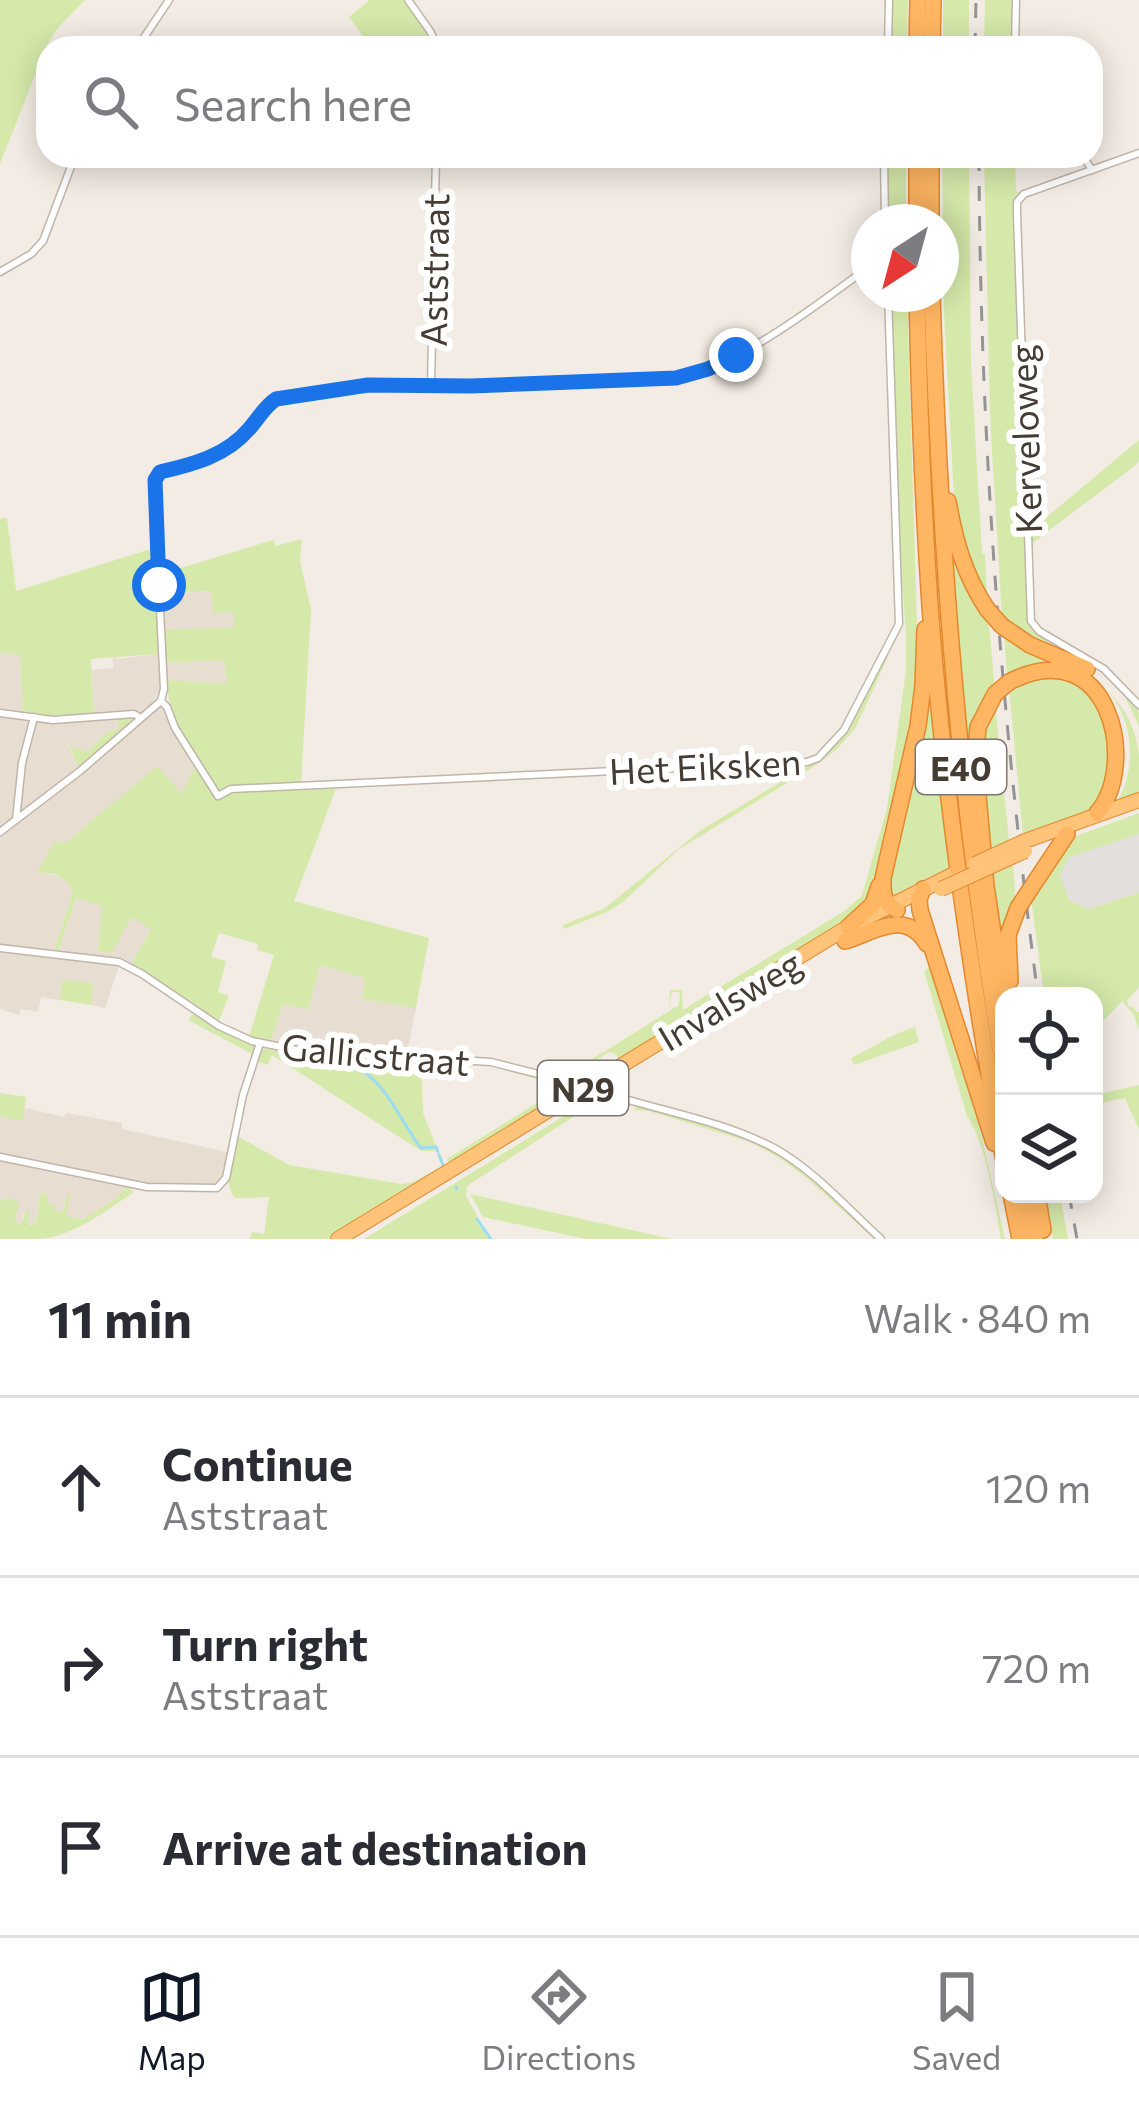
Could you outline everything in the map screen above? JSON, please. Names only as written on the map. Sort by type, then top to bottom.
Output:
[{"type":"highway","points":[[917,36],[918,0]]},
{"type":"highway","points":[[932,36],[933,0]]},
{"type":"highway","points":[[917,168],[917,204]]},
{"type":"highway","points":[[931,168],[931,204]]},
{"type":"highway","name":"E40","points":[[917,312],[931,609],[965,922],[995,1107]]},
{"type":"highway","name":"E40","points":[[933,312],[948,625],[964,800],[995,1011]]},
{"type":"highway","points":[[937,461],[956,547],[987,609],[1030,645],[1106,681],[1134,725]]},
{"type":"highway","points":[[847,934],[873,904],[883,878],[918,726],[925,626],[931,609]]},
{"type":"highway","points":[[1001,987],[975,760],[978,727],[995,694],[1009,682],[1038,670],[1072,672],[1097,684],[1114,703],[1127,739],[1125,776],[1114,801],[1097,813]]},
{"type":"highway","name":"N29","points":[[931,890],[1097,813],[1139,804]]},
{"type":"highway","name":"N29","points":[[1025,846],[1139,804]]},
{"type":"highway","points":[[1011,987],[1007,952],[1011,921],[1067,833]]},
{"type":"highway","points":[[883,878],[882,892],[893,908]]},
{"type":"highway","points":[[931,890],[934,958]]},
{"type":"highway","name":"Invalsweg","points":[[354,1239],[591,1088],[847,934],[931,890]]},
{"type":"highway","points":[[847,934],[887,926],[907,926],[921,934],[934,958],[995,1145]]},
{"type":"highway","name":"Invalsweg","points":[[338,1239],[561,1101],[619,1076],[847,934]]},
{"type":"highway","points":[[1013,1203],[1020,1239]]},
{"type":"highway","points":[[1028,1203],[1035,1239]]},
{"type":"highway","points":[[1038,1203],[1044,1239]]},
{"type":"street","points":[[145,36],[170,0]]},
{"type":"street","points":[[408,0],[432,36]]},
{"type":"street","points":[[888,36],[889,0]]},
{"type":"street","points":[[1015,36],[1016,0]]},
{"type":"street","points":[[1103,166],[1139,153]]},
{"type":"street","points":[[0,272],[44,241],[71,168]]},
{"type":"street","name":"Aststraat","points":[[431,385],[436,168]]},
{"type":"street","points":[[884,168],[885,204]]},
{"type":"street","points":[[1092,170],[1098,168]]},
{"type":"street","name":"Kerveloweg","points":[[1092,170],[1024,194],[1017,202],[1030,614],[1039,632],[1104,669],[1139,705]]},
{"type":"street","name":"Aststraat","points":[[161,701],[154,489],[160,472],[227,449],[276,399],[368,385],[676,378],[719,364],[764,340],[851,280]]},
{"type":"street","name":"Het Eiksken","points":[[161,701],[218,796],[231,788],[818,758],[855,713],[899,623],[889,312]]},
{"type":"street","points":[[0,832],[161,701]]},
{"type":"street","points":[[0,713],[78,720],[134,713],[142,718]]},
{"type":"street","points":[[16,822],[22,763],[34,718]]},
{"type":"street","name":"Gallicstraat","points":[[0,948],[119,962],[210,1021],[260,1043],[296,1050],[475,1060],[713,1124],[776,1149],[881,1239]]},
{"type":"street","points":[[0,1157],[147,1187],[213,1189],[224,1182],[260,1043]]},
{"type":"street","points":[[619,1076],[618,1091],[628,1100]]},
{"type":"street","points":[[558,1079],[561,1101]]},
{"type":"shaded area","points":[[212,591],[234,612],[235,627],[164,630],[161,594]]},
{"type":"shaded area","points":[[0,653],[20,655],[23,713],[0,710]]},
{"type":"shaded area","points":[[159,654],[160,689],[154,702],[142,712],[94,714],[92,670],[113,668],[113,656]]},
{"type":"shaded area","points":[[224,660],[227,684],[166,680],[165,663]]},
{"type":"shaded area","points":[[163,704],[196,765],[182,795],[157,767],[38,872],[62,877],[73,891],[54,951],[0,946],[0,835]]},
{"type":"shaded area","points":[[0,716],[31,719],[12,821],[0,829]]},
{"type":"shaded area","points":[[117,718],[119,729],[108,732],[88,751],[72,748],[66,741],[79,768],[19,814],[23,767],[35,722]]},
{"type":"shaded area","points":[[1139,834],[1139,892],[1088,909],[1069,900],[1060,876],[1068,858]]},
{"type":"shaded area","points":[[76,898],[103,906],[98,950],[112,953],[131,917],[151,928],[131,965],[109,957],[58,952]]},
{"type":"shaded area","points":[[0,950],[119,966],[105,1008],[92,1005],[93,983],[62,981],[60,1000],[41,997],[38,1012],[21,1009],[19,1015],[0,1009]]},
{"type":"shaded area","points":[[320,965],[365,978],[362,999],[416,1008],[408,1048],[404,1052],[270,1043],[282,1004],[308,1010]]},
{"type":"shaded area","points":[[25,1108],[122,1123],[122,1129],[227,1152],[222,1180],[214,1187],[144,1184],[0,1155],[0,1116],[22,1120]]},
{"type":"shaded area","points":[[0,1160],[127,1187],[85,1219],[66,1216],[66,1195],[63,1211],[55,1212],[41,1192],[35,1224],[28,1224],[24,1211],[21,1224],[14,1222],[8,1198],[0,1201]]},
{"type":"green space","points":[[0,0],[85,0],[52,36],[36,36],[36,73],[0,164]]},
{"type":"green space","points":[[370,0],[404,0],[428,36],[362,36],[349,17]]},
{"type":"green space","points":[[891,0],[908,0],[907,36],[890,36]]},
{"type":"green space","points":[[943,0],[969,0],[969,36],[943,36]]},
{"type":"green space","points":[[985,0],[1014,0],[1013,36],[984,36]]},
{"type":"green space","points":[[886,168],[906,168],[906,204],[886,204]]},
{"type":"green space","points":[[942,168],[969,168],[971,363],[987,598],[967,563],[955,518],[944,312],[959,312],[959,204],[943,204]]},
{"type":"green space","points":[[984,168],[1015,168],[1016,190],[1021,194],[1014,212],[1016,299],[1031,624],[1090,662],[1120,685],[1138,707],[1139,726],[1123,693],[1107,676],[1028,638],[1002,618],[990,415]]},
{"type":"green space","points":[[890,312],[908,312],[918,657],[909,736],[868,900],[858,914],[620,1059],[609,1052],[565,1076],[679,1005],[680,992],[672,992],[669,1008],[670,990],[682,990],[683,1010],[846,910],[862,895],[887,808],[906,671]]},
{"type":"green space","points":[[1139,440],[1139,461],[1132,468],[1031,544],[1030,531]]},
{"type":"green space","points":[[7,518],[16,591],[154,548],[159,654],[91,659],[94,714],[23,713],[20,655],[0,653],[0,519]]},
{"type":"green space","points":[[950,530],[988,615],[994,679],[971,762],[953,594]]},
{"type":"green space","points":[[302,539],[300,561],[311,610],[301,784],[218,791],[178,725],[166,680],[227,684],[224,660],[165,663],[164,630],[234,627],[234,612],[213,613],[211,591],[161,594],[161,574],[273,540],[276,546]]},
{"type":"green space","points":[[1004,631],[1083,673],[1007,678]]},
{"type":"green space","points":[[889,655],[855,729],[836,750],[679,849],[623,902],[564,929],[563,925],[605,908],[701,830],[812,763],[843,734],[883,658]]},
{"type":"green space","points":[[1067,677],[1114,714],[1103,806],[1023,835],[1009,688],[1030,678]]},
{"type":"green space","points":[[929,681],[949,868],[888,898],[886,896]]},
{"type":"green space","points":[[1102,686],[1123,709],[1134,730],[1139,756],[1139,795],[1117,802],[1128,772],[1129,739],[1119,708]]},
{"type":"green space","points":[[995,703],[1009,840],[988,850],[979,757],[981,735]]},
{"type":"green space","points":[[133,717],[133,722],[79,768],[67,741],[72,748],[88,751],[108,732],[119,729],[117,718]]},
{"type":"green space","points":[[196,765],[217,798],[231,791],[337,786],[294,901],[429,938],[416,1008],[362,999],[365,978],[320,965],[308,1010],[283,1004],[270,1043],[249,1037],[274,955],[257,950],[258,944],[219,933],[211,957],[226,961],[218,992],[229,996],[218,1023],[131,965],[151,929],[131,917],[112,953],[98,951],[102,906],[76,898],[58,952],[54,951],[73,891],[58,876],[37,873],[54,842],[66,843],[157,766],[182,794]]},
{"type":"green space","points":[[1139,813],[1139,834],[1068,858],[1088,909],[1139,892],[1139,987],[1127,1001],[1139,1012],[1139,1030],[1122,1001],[1103,1021],[1103,987],[1043,987],[1031,898],[1071,838]]},
{"type":"green space","points":[[1013,865],[1016,904],[1005,968],[991,873]]},
{"type":"green space","points":[[929,967],[979,1125],[1005,1239],[1001,1239],[985,1159],[967,1116],[924,971]]},
{"type":"green space","points":[[62,980],[93,983],[92,1005],[60,1000]]},
{"type":"green space","points":[[193,1014],[254,1045],[254,1055],[188,1020]]},
{"type":"green space","points":[[915,1027],[919,1042],[854,1065],[851,1058]]},
{"type":"green space","points":[[260,1048],[307,1056],[421,1061],[423,1113],[438,1151],[421,1151],[272,1055],[268,1065],[256,1061]]},
{"type":"green space","points":[[504,1070],[555,1081],[560,1094],[449,1163],[447,1159],[553,1093],[551,1083]]},
{"type":"green space","points":[[1139,1085],[1139,1130],[1125,1098],[1103,1102],[1103,1093]]},
{"type":"green space","points":[[0,1093],[26,1097],[23,1121],[0,1116]]},
{"type":"green space","points":[[598,1095],[629,1107],[623,1113],[599,1107],[584,1110],[467,1186],[466,1196],[490,1239],[364,1239]]},
{"type":"green space","points":[[639,1106],[713,1127],[749,1140],[783,1157],[877,1239],[778,1157],[750,1142],[633,1110]]},
{"type":"green space","points":[[237,1136],[289,1165],[402,1184],[445,1167],[328,1239],[250,1239],[252,1232],[264,1234],[269,1197],[235,1198],[231,1191],[229,1168]]},
{"type":"green space","points":[[127,1187],[134,1192],[65,1233],[0,1239],[0,1201],[19,1202],[14,1222],[21,1224],[26,1210],[32,1225],[41,1192],[49,1196],[47,1203],[54,1205],[55,1212],[63,1211],[70,1195],[66,1216],[84,1219]]},
{"type":"green space","points":[[470,1194],[672,1239],[586,1239],[483,1217]]},
{"type":"green space","points":[[1047,1203],[1062,1203],[1068,1239],[1053,1239]]},
{"type":"waterway","points":[[325,1060],[360,1069],[383,1090],[421,1148],[436,1147],[438,1152]]},
{"type":"waterway","points":[[439,1155],[443,1165]]},
{"type":"waterway","points":[[477,1219],[491,1239]]},
{"type":"railway","points":[[975,36],[976,0]]},
{"type":"railway","points":[[979,168],[983,367],[995,577],[1037,987]]},
{"type":"railway","points":[[1071,1203],[1077,1239]]},
{"type":"route","points":[[159,585],[154,489],[160,472],[227,449],[276,399],[368,385],[676,378],[736,355]]}]
